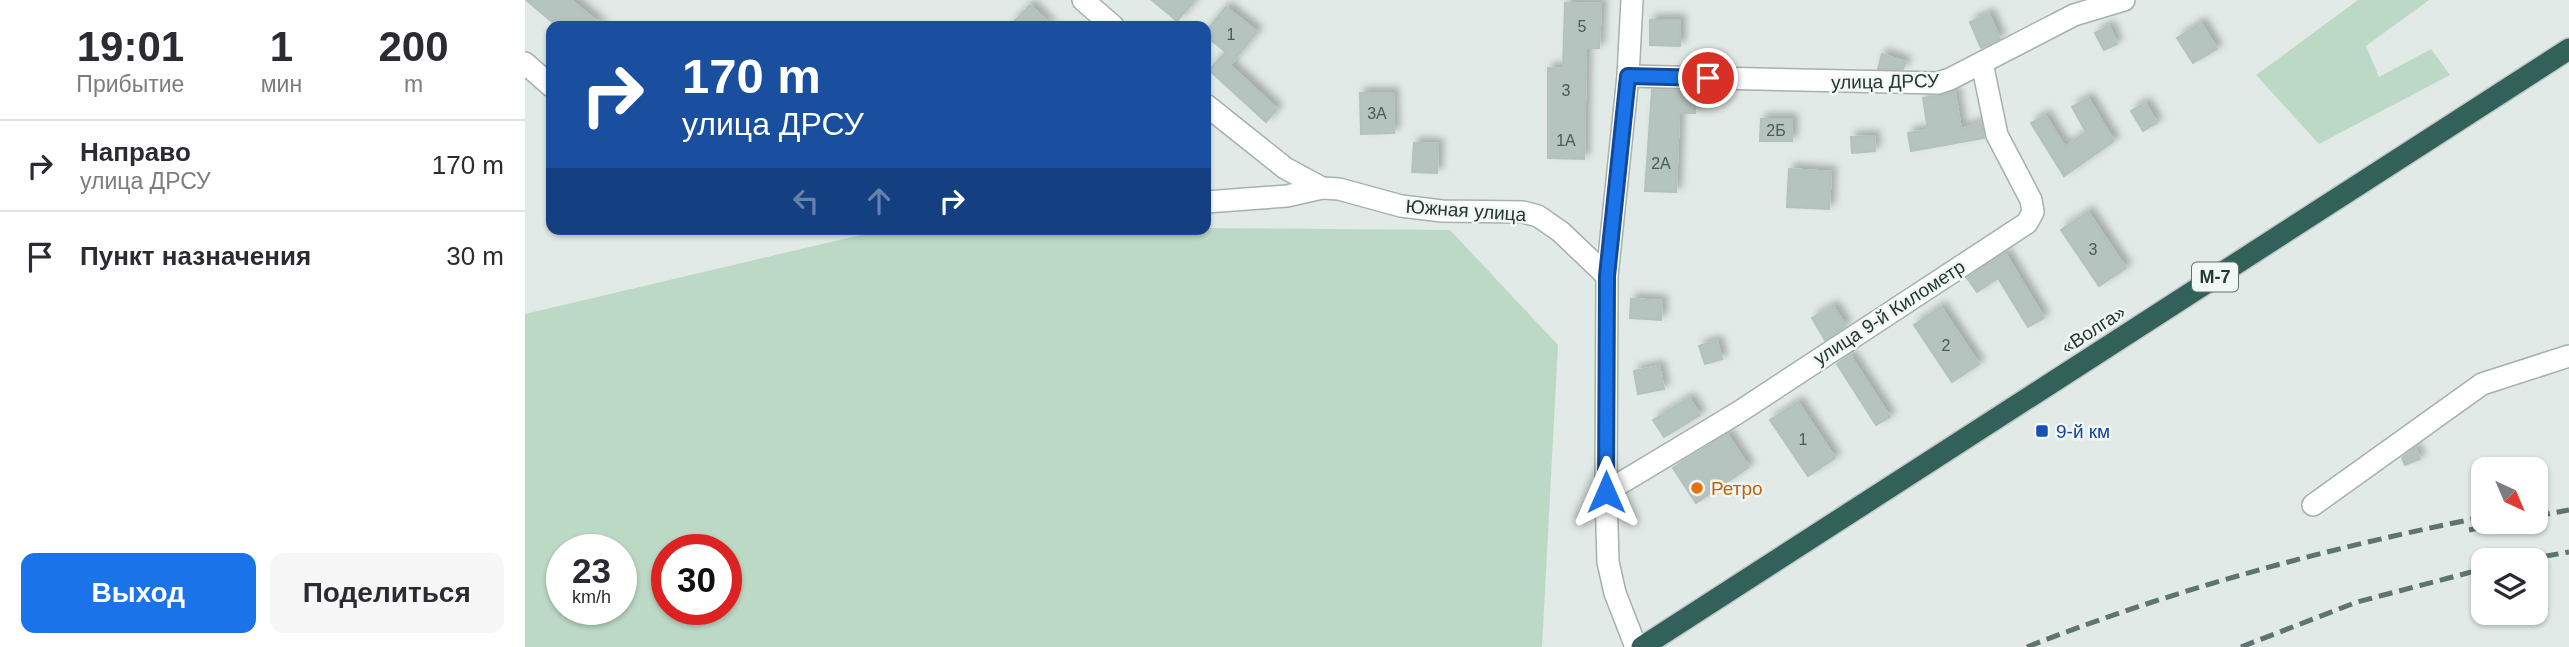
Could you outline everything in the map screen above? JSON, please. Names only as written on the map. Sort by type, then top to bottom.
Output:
[{"type":"highway","name":"«Волга»","points":[[1642,647],[2569,49]]},
{"type":"street","points":[[1083,0],[1107,21]]},
{"type":"street","points":[[1632,0],[1628,76],[1607,276],[1606,492],[1608,562],[1615,593],[1636,647]]},
{"type":"street","name":"улица ДРСУ","points":[[1628,76],[1938,83],[2074,15],[2124,0]]},
{"type":"street","points":[[525,63],[546,82]]},
{"type":"street","name":"улица 9-й Километр","points":[[1606,492],[1739,412],[2027,223],[2033,212],[2031,200],[1997,135],[1982,63]]},
{"type":"street","name":"Южная улица","points":[[1211,109],[1285,168],[1322,188],[1339,189],[1401,206],[1442,211],[1523,212],[1538,216],[1566,236],[1607,276]]},
{"type":"street","points":[[1211,202],[1287,196],[1322,188]]},
{"type":"street","points":[[2313,505],[2482,384],[2569,356]]},
{"type":"green space","points":[[2358,0],[2429,0],[2366,46],[2379,77],[2431,49],[2450,75],[2319,144],[2256,75]]},
{"type":"green space","points":[[1211,228],[1450,230],[1558,345],[1542,647],[525,647],[525,314],[861,235],[1211,235]]},
{"type":"building","points":[[526,0],[571,0],[596,21],[551,21]]},
{"type":"building","points":[[1152,0],[1195,0],[1177,21]]},
{"type":"building","points":[[1565,3],[1601,4],[1599,48],[1586,48],[1584,159],[1548,158],[1548,68],[1563,69]]},
{"type":"building","points":[[1030,5],[1046,21],[1015,21]]},
{"type":"building","points":[[1226,7],[1257,32],[1230,65],[1277,109],[1266,122],[1211,72],[1211,68],[1226,52],[1211,40],[1211,25]]},
{"type":"building","points":[[1989,14],[2000,39],[1981,48],[1970,22]]},
{"type":"building","points":[[1650,20],[1680,20],[1680,46],[1650,45]]},
{"type":"building","points":[[2201,23],[2217,49],[2193,63],[2177,38]]},
{"type":"building","points":[[2109,26],[2117,44],[2104,50],[2095,33]]},
{"type":"building","points":[[1882,54],[1906,62],[1903,69],[1878,69]]},
{"type":"building","points":[[1696,58],[1719,59],[1719,65],[1696,64]]},
{"type":"building","points":[[1652,90],[1696,91],[1695,113],[1679,113],[1676,192],[1645,191]]},
{"type":"building","points":[[1360,93],[1393,93],[1394,133],[1361,134]]},
{"type":"building","points":[[1955,93],[1961,129],[1981,123],[1984,138],[1911,151],[1908,133],[1928,130],[1923,98]]},
{"type":"building","points":[[2088,98],[2114,141],[2064,176],[2031,123],[2045,115],[2065,147],[2086,132],[2072,107]]},
{"type":"building","points":[[2145,103],[2157,123],[2143,131],[2131,111]]},
{"type":"building","points":[[1761,119],[1792,119],[1792,141],[1760,141]]},
{"type":"building","points":[[1874,136],[1875,151],[1852,153],[1851,137]]},
{"type":"building","points":[[1414,143],[1438,144],[1437,173],[1412,172]]},
{"type":"building","points":[[1789,169],[1831,172],[1829,209],[1787,207]]},
{"type":"building","points":[[2088,212],[2126,268],[2099,286],[2061,230]]},
{"type":"building","points":[[2005,253],[2044,318],[2028,327],[1998,278],[1977,292],[1967,278]]},
{"type":"building","points":[[1631,299],[1662,301],[1661,320],[1630,318]]},
{"type":"building","points":[[1833,306],[1846,326],[1825,340],[1812,318]]},
{"type":"building","points":[[1941,307],[1979,364],[1952,382],[1914,325]]},
{"type":"building","points":[[1717,341],[1722,359],[1705,364],[1699,346]]},
{"type":"building","points":[[1850,355],[1890,417],[1876,425],[1837,364]]},
{"type":"building","points":[[1659,366],[1664,389],[1638,394],[1634,371]]},
{"type":"building","points":[[1689,398],[1700,415],[1664,437],[1653,420]]},
{"type":"building","points":[[1798,402],[1835,458],[1808,476],[1770,420]]},
{"type":"building","points":[[1727,434],[1749,467],[1696,503],[1673,468]]},
{"type":"building","points":[[2415,448],[2420,459],[2405,465],[2402,458]]},
{"type":"railway","points":[[2548,514],[2569,510]]},
{"type":"railway","points":[[2027,647],[2138,607],[2252,572],[2367,542],[2471,520]]},
{"type":"railway","points":[[2548,556],[2569,552]]},
{"type":"railway","points":[[2241,647],[2357,602],[2471,572]]},
{"type":"place","name":"9-й км","points":[[2042,431]]},
{"type":"place","name":"Ретро","points":[[1697,488]]},
{"type":"route","points":[[1606,492],[1607,276],[1628,76],[1708,78]]}]
